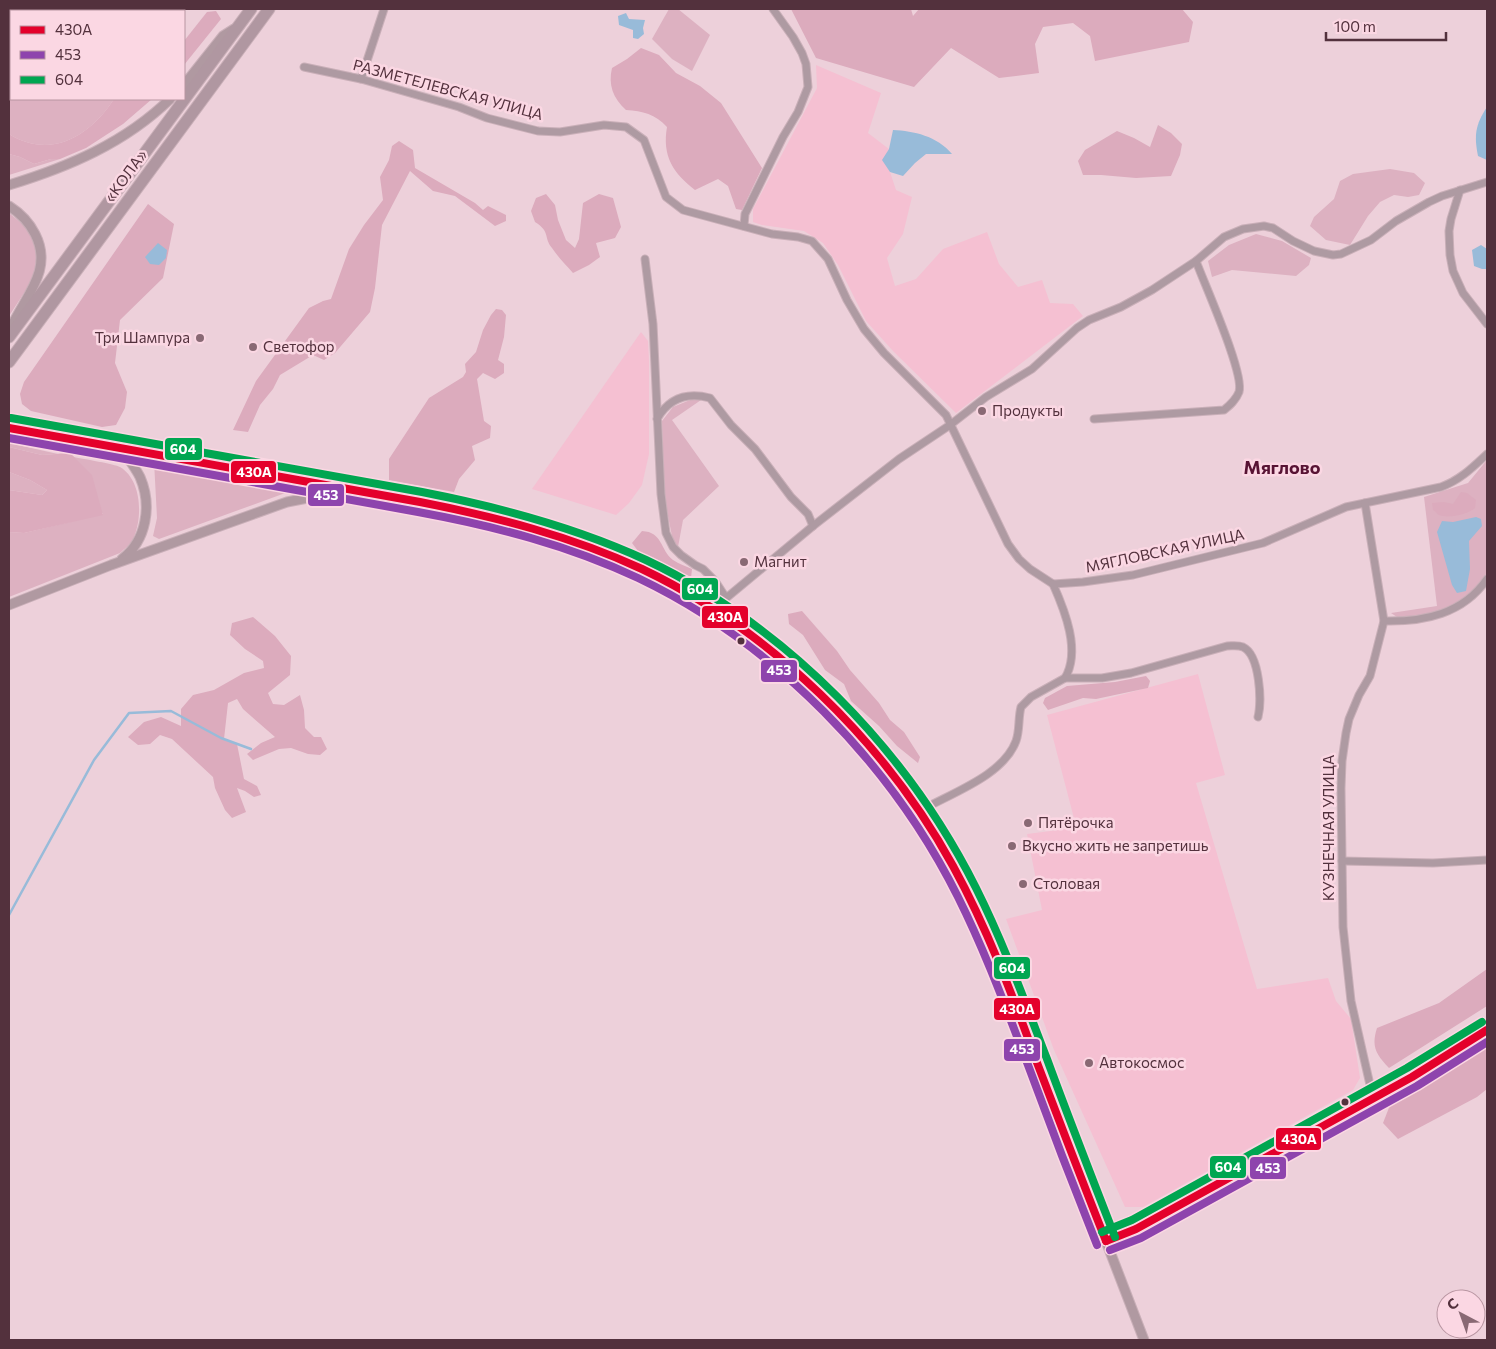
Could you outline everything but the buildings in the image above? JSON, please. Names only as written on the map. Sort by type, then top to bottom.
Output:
[{"type":"highway","name":"«КОЛА»","points":[[185,98],[251,9]]},
{"type":"highway","name":"«КОЛА»","points":[[9,362],[269,9]]},
{"type":"highway","name":"«КОЛА»","points":[[9,337],[184,100]]},
{"type":"main road","points":[[185,84],[223,36],[238,26]]},
{"type":"main road","points":[[9,186],[68,165],[94,153],[135,128],[169,100]]},
{"type":"main road","points":[[9,206],[31,226],[38,240],[42,256],[42,266],[37,281],[20,308],[9,333]]},
{"type":"main road","points":[[9,428],[502,519],[618,558],[656,576],[713,609],[782,660],[829,702],[876,754],[920,810],[956,870],[995,952],[1144,1340]]},
{"type":"main road","points":[[111,565],[128,555],[138,541],[143,530],[146,512],[140,477],[120,448]]},
{"type":"main road","points":[[9,605],[111,565],[297,499],[329,495],[356,497],[380,495]]},
{"type":"street","points":[[361,79],[384,9]]},
{"type":"street","points":[[772,9],[793,37],[802,53],[806,64],[808,87],[798,112],[783,136],[745,214],[744,226],[772,234],[798,237],[812,241],[828,259],[847,300],[864,329],[884,353],[946,416],[1008,544],[1030,570],[1053,584],[1062,604],[1069,632],[1071,648],[1069,671],[1065,678],[1031,698],[1021,707],[1020,726],[1016,743],[1006,757],[981,779],[920,810]]},
{"type":"street","name":"РАЗМЕТЕЛЕВСКАЯ УЛИЦА","points":[[304,67],[361,79],[487,118],[538,130],[560,132],[604,125],[626,126],[644,140],[666,197],[683,210],[744,226]]},
{"type":"street","points":[[713,609],[813,526],[950,425],[986,396],[1032,368],[1065,337],[1089,320],[1129,303],[1152,290],[1196,261],[1224,237],[1243,229],[1264,226],[1273,228],[1292,241],[1314,252],[1333,255],[1341,254],[1371,240],[1396,220],[1415,209],[1442,196],[1487,182]]},
{"type":"street","points":[[1460,190],[1450,219],[1450,255],[1453,271],[1463,293],[1487,324]]},
{"type":"street","points":[[645,259],[653,324],[661,494],[666,533],[673,547],[695,565],[703,568],[715,581],[726,598]]},
{"type":"street","points":[[1094,419],[1224,410],[1233,402],[1239,392],[1240,382],[1229,346],[1196,261]]},
{"type":"street","points":[[657,419],[666,408],[682,396],[693,395],[713,400],[732,425],[755,449],[791,496],[808,514],[813,526]]},
{"type":"street","name":"МЯГЛОВСКАЯ УЛИЦА","points":[[1053,584],[1124,576],[1263,544],[1346,507],[1441,487],[1454,482],[1465,475],[1487,454]]},
{"type":"street","name":"КУЗНЕЧНАЯ УЛИЦА","points":[[1365,503],[1384,621],[1370,676],[1359,695],[1349,719],[1346,733],[1342,761],[1342,860],[1343,927],[1351,1001],[1373,1098]]},
{"type":"street","points":[[1384,621],[1407,622],[1425,619],[1446,612],[1465,602],[1487,580]]},
{"type":"street","points":[[1065,678],[1102,678],[1238,645],[1250,652],[1254,663],[1260,698],[1258,718]]},
{"type":"street","points":[[1342,860],[1433,863],[1487,860]]},
{"type":"street","points":[[1106,1241],[1136,1229],[1373,1098],[1487,1030]]},
{"type":"shaded area","points":[[669,9],[678,9],[710,35],[692,71],[672,59],[652,39]]},
{"type":"shaded area","points":[[791,9],[911,9],[913,16],[919,9],[1182,9],[1193,22],[1189,42],[1095,61],[1090,36],[1073,23],[1043,27],[1035,44],[1039,73],[999,78],[951,48],[914,87],[816,58]]},
{"type":"shaded area","points":[[216,11],[221,19],[185,64],[185,40],[207,12]]},
{"type":"shaded area","points":[[9,27],[10,100],[113,100],[93,124],[68,140],[40,145],[9,134]]},
{"type":"shaded area","points":[[641,48],[659,55],[676,73],[700,86],[721,103],[762,168],[742,210],[736,209],[728,186],[718,179],[695,190],[687,184],[675,170],[668,155],[666,147],[667,127],[658,119],[648,114],[626,110],[618,101],[611,86],[612,68]]},
{"type":"shaded area","points":[[816,65],[881,93],[868,133],[889,149],[883,160],[890,172],[896,190],[912,197],[903,234],[887,258],[895,286],[916,279],[943,249],[987,232],[999,264],[1018,287],[1042,280],[1050,303],[1073,304],[1083,316],[956,413],[893,351],[866,321],[838,265],[823,243],[804,231],[753,222],[753,209],[817,88]]},
{"type":"shaded area","points":[[113,100],[151,100],[123,124],[86,148],[60,159],[51,159],[34,164],[9,154],[9,134],[40,145],[54,144],[68,140],[81,133],[104,112]]},
{"type":"shaded area","points":[[1158,125],[1171,133],[1182,144],[1180,155],[1171,176],[1136,178],[1083,175],[1078,161],[1085,150],[1117,131],[1150,147]]},
{"type":"shaded area","points":[[399,141],[413,150],[415,168],[475,203],[483,210],[488,206],[506,215],[506,221],[495,226],[455,196],[433,191],[410,171],[382,225],[375,288],[370,312],[335,353],[324,360],[313,355],[280,375],[273,389],[260,405],[248,432],[233,430],[256,381],[309,308],[331,299],[349,249],[383,200],[380,177],[389,160],[392,146]]},
{"type":"shaded area","points":[[9,154],[34,164],[51,159],[60,159],[9,175]]},
{"type":"shaded area","points":[[1390,169],[1414,173],[1425,183],[1419,195],[1408,197],[1394,195],[1380,202],[1368,216],[1350,245],[1326,240],[1310,226],[1314,217],[1334,199],[1340,181],[1353,174]]},
{"type":"shaded area","points":[[546,194],[555,205],[558,220],[566,240],[575,248],[579,239],[583,203],[599,194],[613,198],[621,227],[615,238],[596,243],[600,257],[573,273],[549,244],[545,232],[535,222],[531,211],[536,198]]},
{"type":"shaded area","points":[[148,204],[174,224],[163,278],[120,320],[115,363],[127,392],[125,408],[116,425],[102,427],[31,411],[22,404],[20,394],[24,382]]},
{"type":"shaded area","points":[[9,213],[26,227],[38,250],[37,273],[9,316]]},
{"type":"shaded area","points":[[1256,234],[1282,241],[1311,258],[1309,265],[1296,276],[1232,270],[1212,277],[1208,261],[1229,245]]},
{"type":"shaded area","points":[[496,309],[502,310],[506,315],[504,337],[498,360],[504,364],[504,373],[495,379],[483,373],[477,379],[484,421],[491,426],[490,438],[472,446],[475,460],[459,479],[454,492],[389,480],[389,459],[429,398],[463,377],[466,372],[465,364],[476,352],[483,330]]},
{"type":"shaded area","points":[[641,332],[648,341],[649,361],[649,454],[642,485],[629,503],[616,515],[532,489]]},
{"type":"shaded area","points":[[690,400],[701,400],[672,420],[719,486],[683,520],[678,547],[673,541],[664,496],[662,421],[673,407]]},
{"type":"shaded area","points":[[9,443],[58,454],[42,455],[9,447]]},
{"type":"shaded area","points":[[9,447],[42,455],[70,453],[92,475],[103,515],[24,533],[9,532],[9,490],[42,495],[47,490],[30,480],[9,472]]},
{"type":"shaded area","points":[[70,453],[74,457],[120,467],[127,473],[133,481],[138,500],[139,510],[136,530],[132,541],[120,553],[9,597],[9,532],[24,533],[103,514],[58,454]]},
{"type":"shaded area","points":[[1487,460],[1487,573],[1478,585],[1459,602],[1437,611],[1397,617],[1391,613],[1437,606],[1424,497],[1468,483]]},
{"type":"shaded area","points":[[154,461],[292,486],[288,492],[159,539],[153,536],[157,518]]},
{"type":"shaded area","points":[[9,472],[30,480],[47,490],[42,495],[9,490]]},
{"type":"shaded area","points":[[1461,492],[1467,493],[1476,500],[1475,508],[1463,514],[1453,516],[1439,515],[1433,510],[1432,503],[1444,502],[1453,504]]},
{"type":"shaded area","points":[[642,531],[649,532],[658,538],[673,560],[692,569],[691,578],[684,579],[644,559],[632,543]]},
{"type":"shaded area","points":[[802,611],[879,703],[890,720],[904,732],[920,757],[918,763],[897,746],[879,726],[851,701],[844,684],[825,670],[803,635],[789,624],[788,614]]},
{"type":"shaded area","points":[[253,617],[275,636],[291,656],[290,675],[268,693],[273,704],[284,705],[300,695],[304,710],[305,728],[314,737],[321,737],[327,749],[320,755],[308,754],[291,748],[279,749],[253,760],[247,754],[261,743],[275,737],[243,709],[237,699],[228,703],[224,739],[237,744],[244,779],[257,786],[261,795],[254,797],[237,788],[246,812],[232,818],[225,810],[215,788],[213,777],[172,739],[160,735],[150,744],[138,745],[128,737],[144,722],[161,717],[181,726],[181,709],[193,695],[214,690],[244,673],[264,668],[263,661],[245,649],[230,635],[232,623]]},
{"type":"shaded area","points":[[1198,674],[1225,775],[1196,783],[1257,989],[1328,978],[1336,1001],[1351,1019],[1360,1078],[1353,1090],[1143,1207],[1125,1207],[1054,1050],[1006,919],[1042,910],[1027,834],[1076,826],[1047,715]]},
{"type":"shaded area","points":[[1146,676],[1150,681],[1148,688],[1096,699],[1083,698],[1048,710],[1043,703],[1045,698],[1067,686],[1115,682]]},
{"type":"shaded area","points":[[1487,969],[1487,1006],[1389,1068],[1376,1050],[1375,1035],[1377,1028],[1439,1003]]},
{"type":"shaded area","points":[[1487,1041],[1487,1089],[1477,1097],[1398,1139],[1383,1123],[1392,1100]]},
{"type":"water","points":[[626,13],[629,19],[645,20],[644,34],[638,39],[633,38],[633,30],[619,25],[618,16]]},
{"type":"water","points":[[1487,107],[1487,160],[1478,156],[1476,131]]},
{"type":"water","points":[[893,130],[925,136],[939,143],[952,154],[926,154],[903,176],[890,172],[882,160],[889,149]]},
{"type":"water","points":[[158,243],[167,250],[166,258],[159,265],[150,264],[145,257]]},
{"type":"water","points":[[1481,245],[1487,249],[1487,269],[1474,266],[1472,250]]},
{"type":"water","points":[[1476,517],[1481,519],[1482,526],[1469,541],[1470,569],[1466,591],[1457,593],[1452,585],[1437,532],[1442,521],[1453,522]]},
{"type":"waterway","points":[[9,915],[94,760],[129,713],[171,711],[221,738],[251,749]]},
{"type":"transit line","name":"604","points":[[11,418],[422,492],[508,511],[564,528],[646,560],[698,587],[747,620],[794,656],[838,697],[878,741],[915,788],[948,837],[976,888],[1005,952],[1115,1237]]},
{"type":"transit line","name":"430А","points":[[9,428],[420,502],[505,521],[561,537],[642,569],[689,594],[735,624],[779,657],[820,694],[858,734],[894,776],[925,820],[953,866],[977,913],[1018,1011],[1106,1241]]},
{"type":"transit line","name":"453","points":[[9,438],[418,512],[503,530],[558,546],[612,566],[688,605],[736,636],[781,672],[824,712],[863,754],[899,800],[931,847],[968,917],[986,959],[1097,1245]]},
{"type":"transit line","name":"604","points":[[1102,1232],[1132,1220],[1407,1068],[1482,1022]]},
{"type":"transit line","name":"430А","points":[[1106,1241],[1136,1229],[1412,1077],[1487,1030]]},
{"type":"transit line","name":"453","points":[[1110,1250],[1141,1238],[1417,1086],[1487,1042]]},
{"type":"place","name":"Три Шампура","points":[[200,338]]},
{"type":"place","name":"Светофор","points":[[253,347]]},
{"type":"place","name":"Продукты","points":[[982,411]]},
{"type":"place","name":"Магнит","points":[[744,562]]},
{"type":"place","name":"Пятёрочка","points":[[1028,823]]},
{"type":"place","name":"Вкусно жить не запретишь","points":[[1012,846]]},
{"type":"place","name":"Столовая","points":[[1023,884]]},
{"type":"place","name":"Автокосмос","points":[[1089,1063]]},
{"type":"district","name":"Мяглово","points":[[1282,468]]}]
